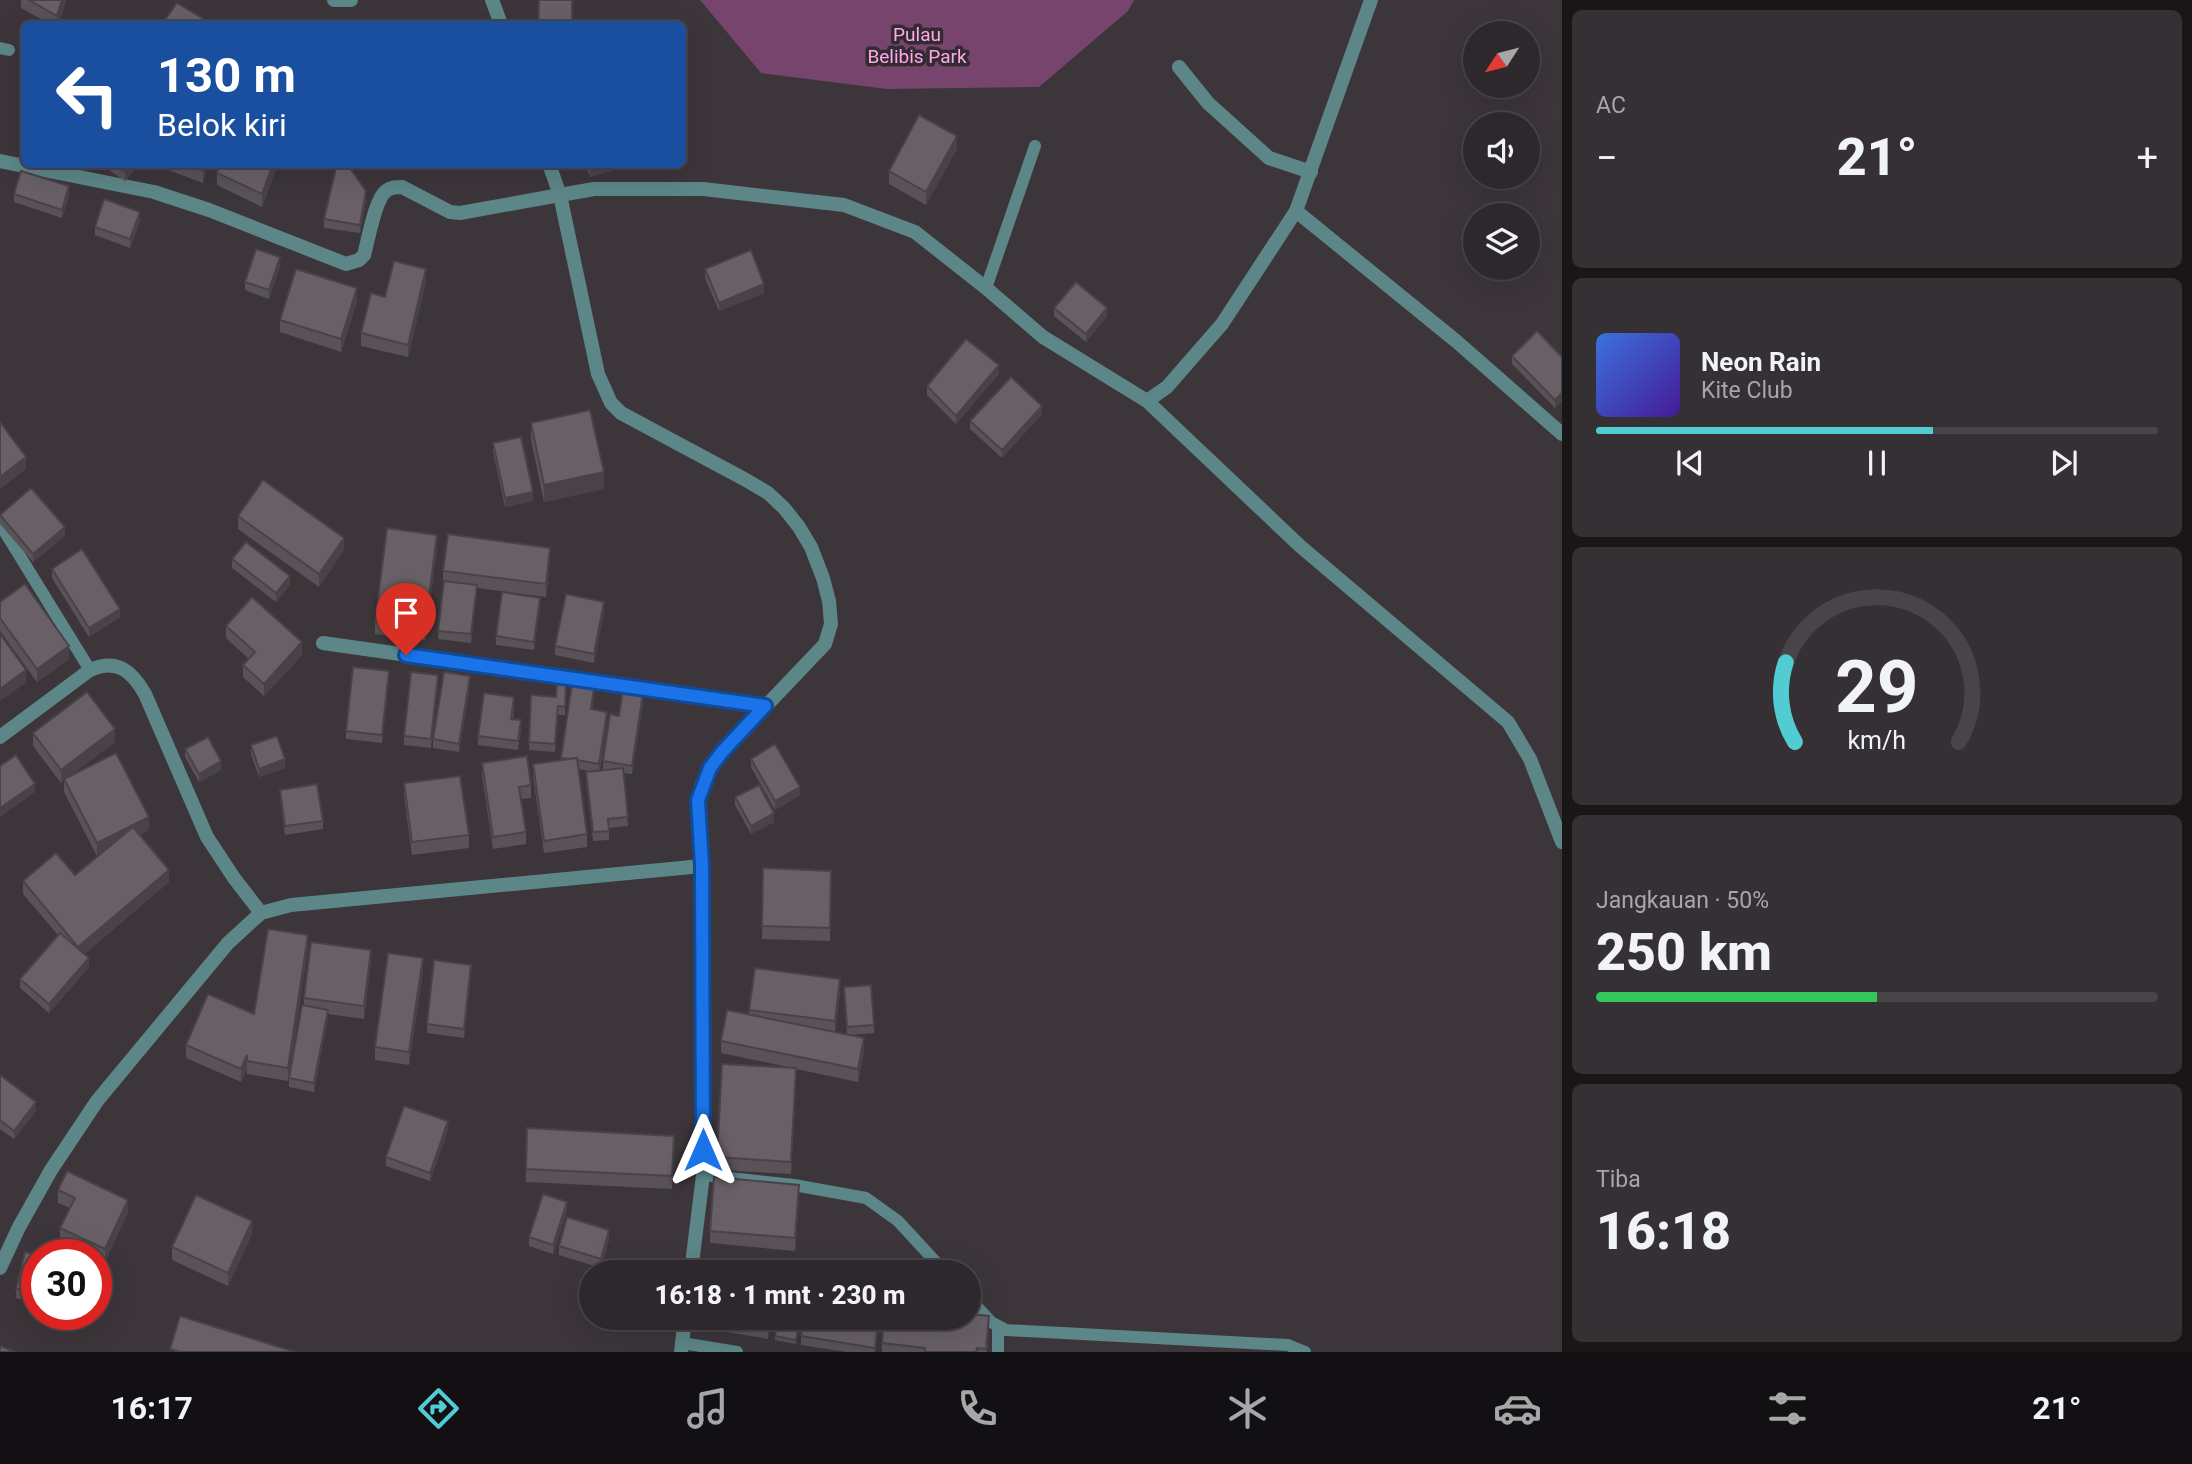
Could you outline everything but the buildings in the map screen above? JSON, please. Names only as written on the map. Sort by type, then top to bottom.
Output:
[{"type":"street","points":[[334,0],[351,0]]},
{"type":"street","points":[[492,0],[500,21]]},
{"type":"street","points":[[1147,401],[1167,387],[1222,324],[1296,211],[1371,0]]},
{"type":"street","points":[[1179,67],[1208,103],[1269,158],[1311,172]]},
{"type":"street","points":[[0,161],[21,165]]},
{"type":"street","points":[[35,168],[154,192],[209,210],[346,264],[359,260],[364,255],[380,200],[388,189],[394,187],[402,187],[450,212],[460,213],[594,189],[703,189],[844,205],[915,232],[1043,337],[1147,401],[1300,546],[1508,722],[1530,759],[1562,842]]},
{"type":"street","points":[[550,168],[560,195],[598,373],[611,403],[621,413],[768,493],[799,527],[811,547],[829,601],[831,624],[825,644],[722,752],[702,783],[698,800],[702,866],[703,1175],[692,1260]]},
{"type":"street","points":[[1296,211],[1456,341],[1562,434]]},
{"type":"street","points":[[323,643],[765,706]]},
{"type":"street","points":[[0,737],[90,670],[103,664],[114,665],[126,671],[137,680],[207,837],[233,878],[261,913]]},
{"type":"street","points":[[0,1268],[51,1170],[97,1101],[228,943],[261,913],[291,905],[702,866]]},
{"type":"street","points":[[682,1348],[684,1330]]},
{"type":"lane","points":[[986,288],[1035,146]]},
{"type":"lane","points":[[0,524],[90,670]]},
{"type":"lane","points":[[703,1175],[794,1185],[866,1198],[898,1221],[934,1260]]},
{"type":"lane","points":[[981,1309],[998,1326],[1015,1331],[1288,1345],[1305,1352]]},
{"type":"lane","points":[[998,1326],[998,1352]]},
{"type":"lane","points":[[682,1348],[737,1352]]},
{"type":"green space","name":"Pulau Belibis Park","points":[[700,0],[1134,0],[1128,11],[1039,87],[887,89],[761,73]]},
{"type":"route","points":[[406,655],[765,706],[710,768],[702,783],[698,800],[702,866],[703,1150]]}]
